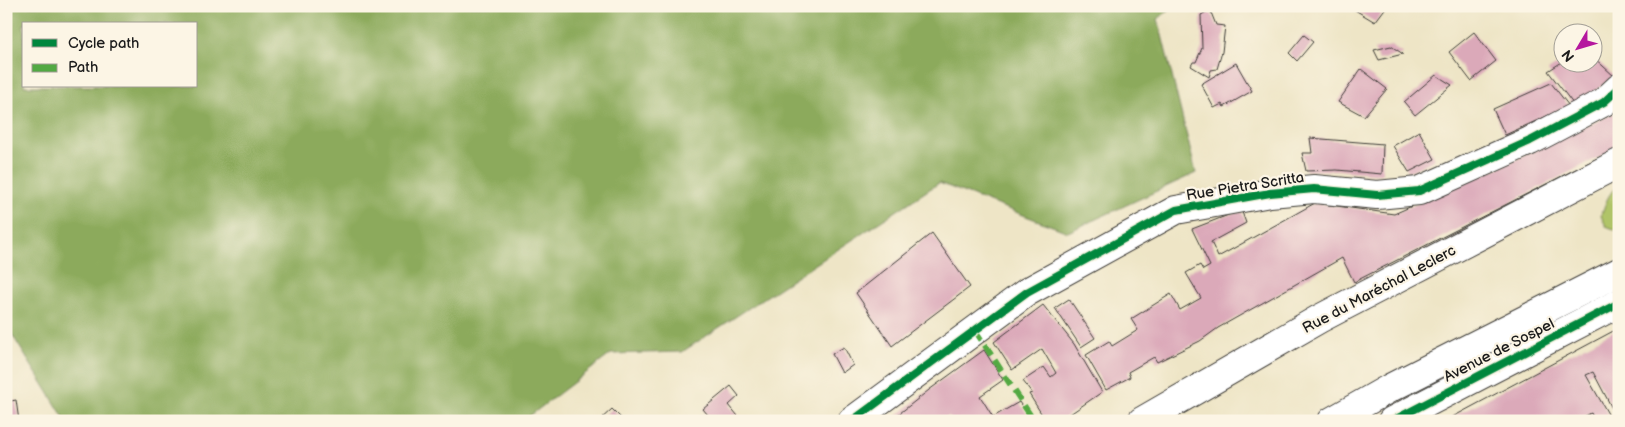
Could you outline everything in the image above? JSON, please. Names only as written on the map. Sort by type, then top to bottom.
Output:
[{"type":"street","name":"Rue Pietra Scritta","points":[[852,421],[1027,292],[1176,210],[1270,192],[1314,189],[1377,195],[1419,191],[1530,140],[1604,102],[1619,88]]},
{"type":"street","name":"Rue du Maréchal Leclerc","points":[[1142,421],[1319,319],[1619,163]]},
{"type":"street","name":"Avenue de Sospel","points":[[1332,421],[1390,388],[1619,272]]},
{"type":"street","name":"Avenue de Sospel","points":[[1392,421],[1619,303]]},
{"type":"green space","points":[[6,6],[1174,6],[1158,19],[1196,173],[1068,232],[939,183],[682,352],[611,354],[523,421],[66,421],[6,325]]},
{"type":"green space","points":[[1619,185],[1619,231],[1606,226],[1601,216],[1610,195]]},
{"type":"building","points":[[1358,6],[1387,6],[1375,22],[1355,10]]},
{"type":"building","points":[[1210,10],[1216,25],[1225,26],[1222,52],[1217,69],[1211,70],[1209,77],[1191,66],[1193,62],[1196,62],[1202,48],[1201,15]]},
{"type":"building","points":[[1474,32],[1496,61],[1471,81],[1449,52]]},
{"type":"building","points":[[1304,35],[1313,42],[1297,61],[1289,53]]},
{"type":"building","points":[[1391,46],[1403,54],[1379,60],[1374,50]]},
{"type":"building","points":[[1236,63],[1252,91],[1224,107],[1222,104],[1214,108],[1201,84]]},
{"type":"building","points":[[1602,65],[1614,76],[1583,101],[1574,105],[1548,71],[1552,68],[1552,72],[1602,72]]},
{"type":"building","points":[[1361,69],[1387,89],[1364,116],[1338,102]]},
{"type":"building","points":[[1436,75],[1452,85],[1415,115],[1404,102]]},
{"type":"building","points":[[1551,83],[1569,106],[1505,135],[1493,109]]},
{"type":"building","points":[[1619,111],[1619,147],[1354,282],[1342,258],[1218,328],[1200,341],[1157,362],[1154,357],[1128,372],[1130,377],[1106,390],[1086,355],[1109,341],[1112,346],[1138,330],[1131,319],[1171,294],[1180,310],[1201,298],[1186,273],[1200,265],[1203,270],[1210,266],[1192,229],[1231,214],[1242,212],[1246,223],[1211,242],[1218,257],[1315,203],[1394,214],[1507,164]]},
{"type":"building","points":[[1419,131],[1435,159],[1409,172],[1393,146]]},
{"type":"building","points":[[1310,138],[1383,144],[1382,174],[1337,170],[1306,171],[1302,153],[1312,153]]},
{"type":"building","points":[[932,233],[970,287],[892,346],[856,293]]},
{"type":"building","points":[[1069,299],[1095,338],[1081,347],[1055,308]]},
{"type":"building","points":[[1043,305],[1074,344],[1102,392],[1060,421],[1046,421],[1029,394],[1032,393],[1023,381],[1044,367],[1051,377],[1056,373],[1042,349],[1012,370],[994,342]]},
{"type":"building","points":[[1619,328],[1619,411],[1613,410],[1593,372],[1586,375],[1612,421],[1595,421],[1591,413],[1576,421],[1445,421]]},
{"type":"building","points":[[844,347],[853,365],[842,373],[832,354]]},
{"type":"building","points":[[984,350],[1003,380],[980,396],[993,417],[1019,402],[1032,421],[952,421],[949,416],[942,421],[890,421],[929,390]]},
{"type":"building","points":[[731,386],[739,396],[729,405],[742,421],[713,421],[703,409]]},
{"type":"building","points":[[16,400],[19,421],[6,421],[6,402]]},
{"type":"building","points":[[612,409],[624,421],[599,421]]},
{"type":"marked path","points":[[975,330],[1034,421]]},
{"type":"cycle path","points":[[852,421],[1027,292],[1176,210],[1270,193],[1314,189],[1377,195],[1419,191],[1530,141],[1604,102],[1619,88]]},
{"type":"cycle path","points":[[1392,421],[1619,303]]}]
